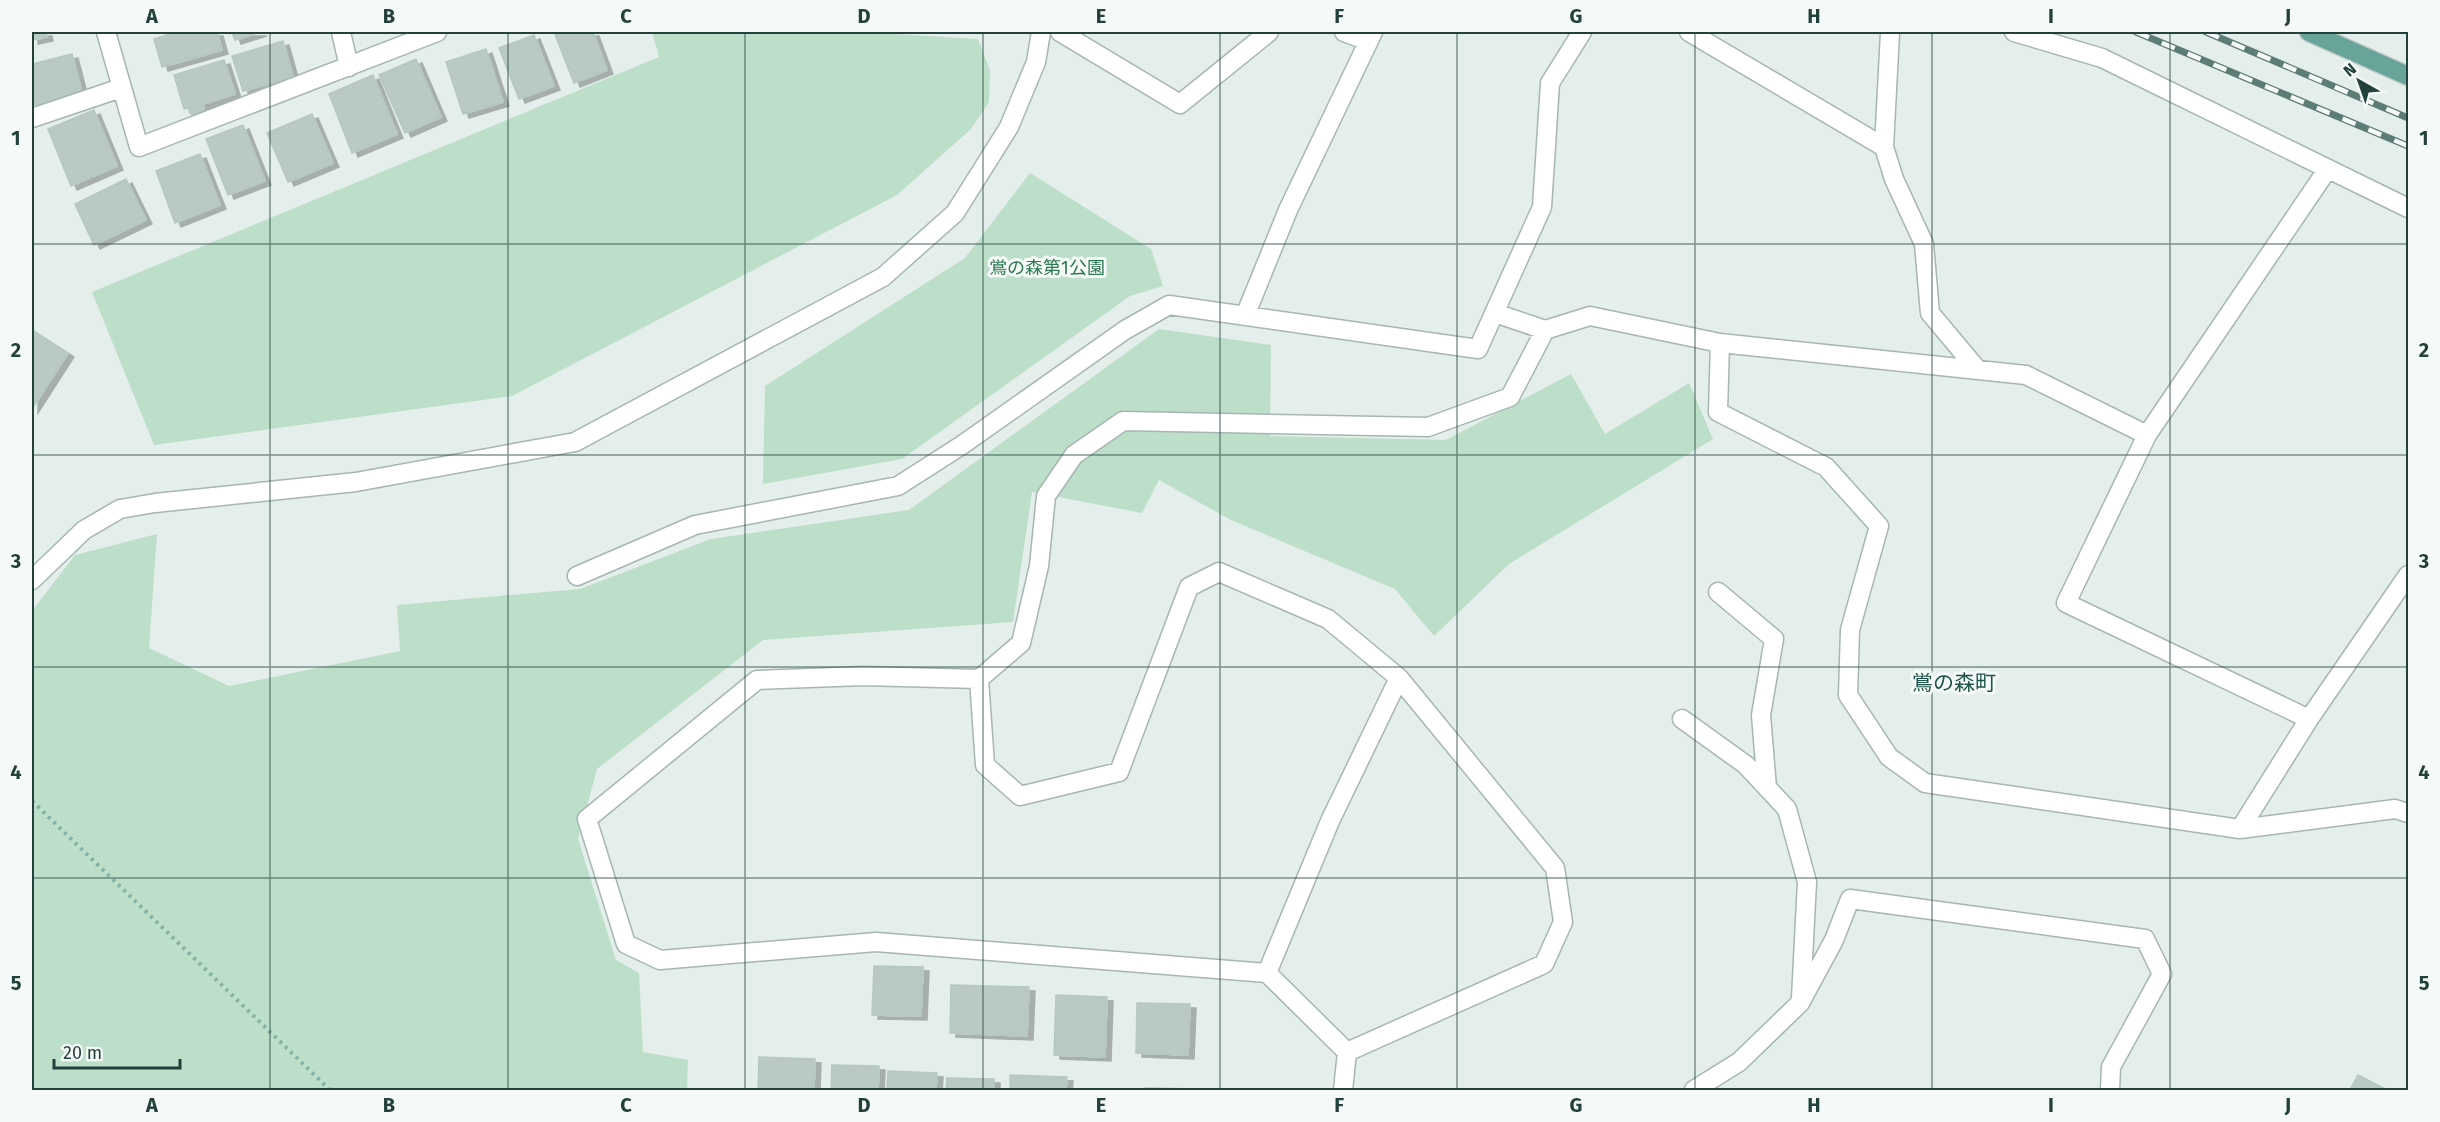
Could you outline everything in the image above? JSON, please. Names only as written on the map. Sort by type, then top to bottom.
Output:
[{"type":"main road","points":[[2309,32],[2409,76]]},
{"type":"street","points":[[106,32],[140,147],[438,32]]},
{"type":"street","points":[[341,32],[349,67]]},
{"type":"street","points":[[32,580],[84,531],[120,509],[154,503],[356,482],[575,442],[883,277],[956,213],[1009,127],[1036,62],[1041,32]]},
{"type":"street","points":[[1060,32],[1180,104],[1269,32]]},
{"type":"street","points":[[1245,316],[1288,210],[1370,36],[1344,32]]},
{"type":"street","points":[[577,576],[695,525],[898,486],[962,445],[1125,330],[1169,305],[1478,349],[1542,207],[1550,83],[1582,32]]},
{"type":"street","points":[[1689,32],[1884,147]]},
{"type":"street","points":[[1890,32],[1884,147],[1894,179],[1924,244],[1930,313],[1977,369]]},
{"type":"street","points":[[2014,32],[2102,58],[2327,170],[2409,208]]},
{"type":"street","points":[[32,118],[121,88]]},
{"type":"street","points":[[2309,719],[2066,603],[2147,435],[2327,170]]},
{"type":"street","points":[[1495,313],[1545,330],[1590,316],[1720,343],[2026,375],[2147,435]]},
{"type":"street","points":[[1347,1052],[1267,973],[876,942],[660,960],[626,944],[587,819],[757,680],[863,676],[979,679],[1021,643],[1039,566],[1046,496],[1074,455],[1123,421],[1428,427],[1510,396],[1545,330]]},
{"type":"street","points":[[1720,343],[1718,412],[1826,467],[1879,526],[1850,630],[1848,695],[1889,758],[1925,783],[2240,829],[2395,808],[2409,813]]},
{"type":"street","points":[[979,679],[985,765],[1020,796],[1119,772],[1189,587],[1219,572],[1328,619],[1398,678],[1555,868],[1563,922],[1544,964],[1347,1052]]},
{"type":"street","points":[[2240,829],[2309,719],[2409,575]]},
{"type":"street","points":[[1718,592],[1774,639],[1761,715],[1767,788]]},
{"type":"street","points":[[1267,973],[1330,821],[1398,678]]},
{"type":"street","points":[[1682,719],[1746,765],[1787,809],[1807,882],[1800,1003]]},
{"type":"street","points":[[1694,1090],[1739,1062],[1800,1003],[1834,940],[1850,899],[2145,939],[2162,974],[2111,1066],[2109,1090]]},
{"type":"street","points":[[1343,1090],[1347,1052]]},
{"type":"path","points":[[32,801],[330,1090]]},
{"type":"green space","points":[[652,32],[861,32],[978,39],[990,70],[989,102],[971,129],[897,195],[512,396],[154,445],[92,292],[659,57]]},
{"type":"green space","name":"鴬の森第1公園","points":[[1030,173],[1151,249],[1163,286],[1130,296],[902,459],[763,484],[765,386],[965,258]]},
{"type":"green space","points":[[1159,329],[1271,345],[1270,436],[1446,440],[1571,374],[1605,434],[1689,383],[1713,439],[1509,564],[1434,636],[1395,589],[1231,520],[1159,480],[1142,513],[1032,492],[1013,622],[763,640],[597,769],[578,839],[616,960],[639,973],[643,1052],[688,1060],[687,1090],[32,1090],[32,611],[75,555],[157,534],[149,648],[229,686],[400,651],[397,605],[580,589],[711,539],[909,510]]},
{"type":"building","points":[[32,32],[46,32],[47,37],[32,40]]},
{"type":"building","points":[[166,32],[217,32],[222,50],[162,67],[154,39],[167,35]]},
{"type":"building","points":[[232,32],[261,32],[235,40]]},
{"type":"building","points":[[554,32],[593,32],[607,70],[574,83]]},
{"type":"building","points":[[534,35],[554,86],[519,99],[499,48]]},
{"type":"building","points":[[283,41],[293,77],[243,91],[232,56]]},
{"type":"building","points":[[486,49],[503,102],[463,114],[446,62]]},
{"type":"building","points":[[72,54],[82,93],[35,105],[32,93],[32,64]]},
{"type":"building","points":[[416,59],[441,117],[405,133],[379,75]]},
{"type":"building","points":[[224,60],[235,94],[203,104],[205,114],[193,118],[189,108],[184,109],[174,75]]},
{"type":"building","points":[[373,75],[397,134],[352,153],[329,94]]},
{"type":"building","points":[[94,110],[117,166],[71,186],[48,129]]},
{"type":"building","points":[[312,114],[333,163],[288,182],[267,133]]},
{"type":"building","points":[[243,125],[265,181],[228,195],[206,139]]},
{"type":"building","points":[[200,154],[220,205],[175,223],[156,171]]},
{"type":"building","points":[[126,179],[146,220],[94,245],[75,204]]},
{"type":"building","points":[[32,330],[68,353],[32,409]]},
{"type":"building","points":[[874,966],[923,967],[921,1016],[872,1015]]},
{"type":"building","points":[[951,985],[1029,987],[1027,1036],[950,1033]]},
{"type":"building","points":[[1056,995],[1107,997],[1105,1057],[1054,1055]]},
{"type":"building","points":[[1137,1003],[1190,1004],[1188,1055],[1136,1053]]},
{"type":"building","points":[[759,1057],[815,1059],[814,1090],[758,1090]]},
{"type":"building","points":[[832,1065],[879,1066],[878,1090],[831,1090]]},
{"type":"building","points":[[888,1071],[937,1073],[936,1090],[887,1090]]},
{"type":"building","points":[[1010,1075],[1067,1077],[1066,1090],[1010,1090]]},
{"type":"building","points":[[2358,1075],[2387,1090],[2350,1090]]},
{"type":"building","points":[[947,1078],[994,1079],[994,1090],[946,1090]]},
{"type":"building","points":[[1145,1088],[1199,1089],[1199,1090],[1145,1090]]},
{"type":"railway","points":[[2136,32],[2408,146]]},
{"type":"railway","points":[[2206,32],[2408,118]]},
{"type":"district","name":"鴬の森町","points":[[1954,683]]}]
